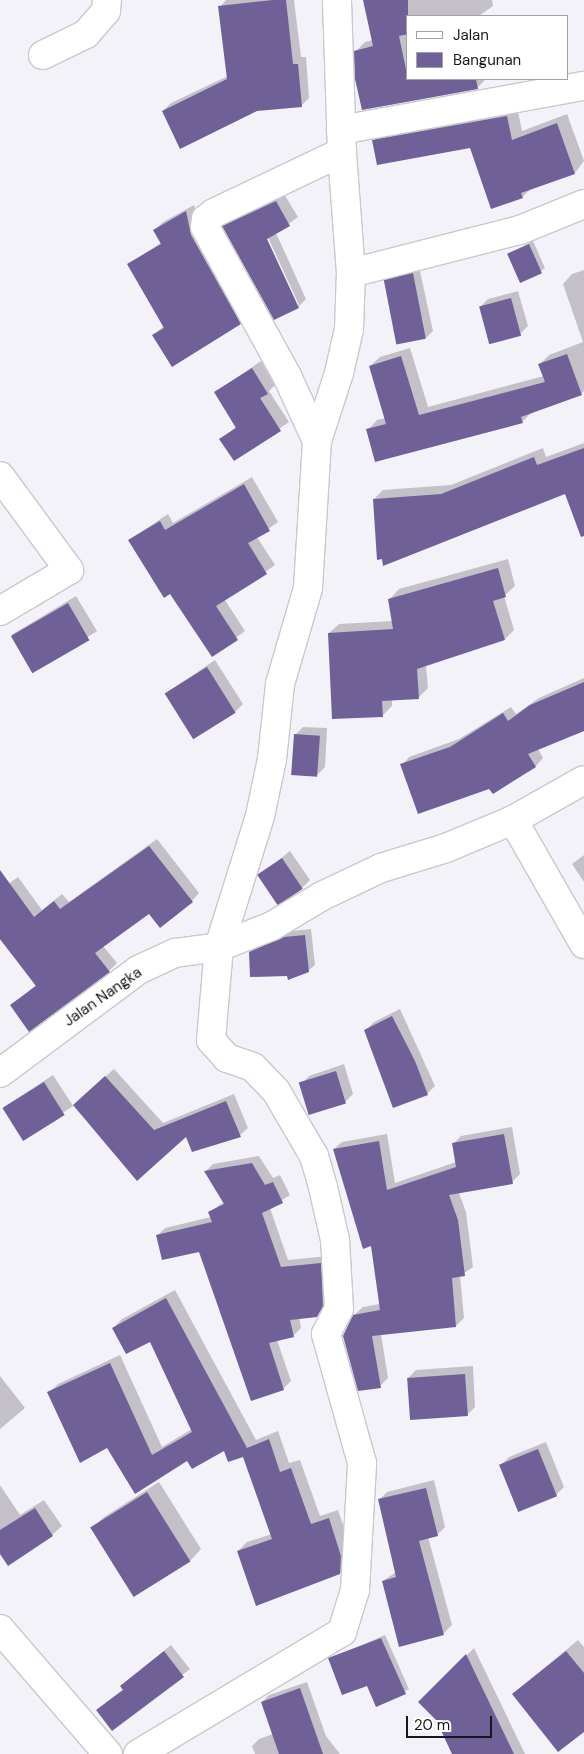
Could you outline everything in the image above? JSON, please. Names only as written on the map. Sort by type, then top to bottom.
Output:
[{"type":"street","points":[[43,55],[86,34],[106,11],[107,0]]},
{"type":"street","points":[[138,1754],[342,1632],[354,1590],[362,1463],[326,1334],[339,1309],[335,1240],[314,1156],[276,1091],[253,1067],[226,1058],[211,1040],[219,947],[260,816],[272,759],[280,684],[308,588],[317,441],[340,373],[349,330],[351,273],[341,141],[337,0]]},
{"type":"street","points":[[317,441],[287,376],[205,227],[206,219],[341,141],[584,86]]},
{"type":"street","points":[[351,273],[520,230],[584,204]]},
{"type":"street","points":[[0,476],[69,570],[0,611]]},
{"type":"street","name":"Jalan Nangka","points":[[0,1073],[138,970],[175,953],[219,947],[272,926],[322,896],[381,868],[446,848],[513,820],[584,780]]},
{"type":"street","points":[[513,820],[581,933]]},
{"type":"street","points":[[0,1630],[108,1754]]},
{"type":"building","points":[[286,0],[293,64],[298,64],[302,107],[257,111],[180,149],[162,111],[227,79],[218,6]]},
{"type":"building","points":[[363,0],[408,0],[406,34],[399,36],[406,69],[406,80],[476,80],[478,89],[362,110],[355,79],[354,51],[373,46]]},
{"type":"building","points":[[507,116],[512,140],[557,123],[575,174],[521,193],[523,198],[491,209],[470,148],[377,165],[372,140]]},
{"type":"building","points":[[276,201],[290,226],[267,239],[299,308],[274,320],[222,226]]},
{"type":"building","points":[[186,211],[191,235],[241,324],[172,367],[152,335],[164,328],[127,264],[161,244],[153,230]]},
{"type":"building","points":[[529,244],[542,273],[520,283],[507,254]]},
{"type":"building","points":[[413,273],[426,339],[396,344],[384,279]]},
{"type":"building","points":[[511,298],[521,336],[489,344],[479,307]]},
{"type":"building","points":[[567,354],[582,395],[521,417],[523,423],[375,462],[366,429],[386,424],[369,366],[401,356],[419,415],[545,382],[538,364]]},
{"type":"building","points":[[252,368],[268,394],[260,398],[281,431],[234,461],[219,439],[236,428],[214,392]]},
{"type":"building","points":[[584,448],[584,536],[581,537],[565,494],[383,566],[382,559],[377,560],[373,499],[441,494],[534,457],[537,465]]},
{"type":"building","points":[[244,484],[270,531],[248,543],[267,574],[216,606],[238,640],[212,657],[170,594],[164,598],[128,540],[160,521],[165,530]]},
{"type":"building","points":[[498,568],[506,597],[493,601],[505,640],[417,669],[419,699],[382,701],[383,717],[332,719],[328,633],[393,629],[388,599]]},
{"type":"building","points":[[68,603],[90,640],[32,673],[11,636]]},
{"type":"building","points":[[207,667],[236,713],[193,739],[165,693]]},
{"type":"building","points":[[584,682],[584,731],[528,754],[536,767],[493,794],[489,789],[418,814],[400,764],[450,747],[503,713],[508,721],[530,705]]},
{"type":"building","points":[[294,734],[320,736],[317,777],[291,775]]},
{"type":"building","points":[[149,846],[193,902],[160,928],[149,914],[95,953],[110,972],[29,1032],[10,1005],[36,986],[0,939],[0,870],[34,917],[54,901],[60,909]]},
{"type":"building","points":[[282,858],[303,889],[278,905],[257,875]]},
{"type":"building","points":[[305,935],[309,972],[288,980],[287,976],[250,977],[249,952],[284,937]]},
{"type":"building","points":[[392,1016],[415,1061],[428,1095],[393,1108],[364,1030]]},
{"type":"building","points":[[336,1071],[346,1104],[309,1115],[299,1082]]},
{"type":"building","points":[[105,1076],[154,1130],[226,1101],[241,1137],[192,1152],[186,1137],[137,1181],[73,1105]]},
{"type":"building","points":[[44,1082],[65,1115],[23,1141],[2,1108]]},
{"type":"building","points":[[504,1134],[513,1184],[449,1195],[458,1220],[465,1276],[452,1278],[456,1327],[372,1336],[381,1388],[358,1391],[343,1336],[353,1315],[380,1310],[371,1246],[363,1249],[333,1149],[379,1141],[387,1190],[456,1167],[452,1143]]},
{"type":"building","points":[[252,1163],[265,1185],[273,1182],[283,1203],[262,1213],[281,1267],[321,1263],[323,1306],[317,1317],[290,1320],[294,1337],[269,1343],[284,1390],[251,1401],[199,1252],[162,1260],[156,1235],[212,1222],[208,1212],[224,1204],[204,1171]]},
{"type":"building","points":[[166,1298],[247,1448],[269,1439],[280,1472],[291,1468],[311,1524],[329,1518],[341,1556],[340,1574],[256,1606],[237,1551],[272,1539],[243,1457],[228,1462],[224,1451],[192,1469],[187,1461],[135,1494],[107,1448],[80,1463],[47,1392],[110,1363],[152,1455],[192,1432],[150,1342],[126,1354],[112,1328]]},
{"type":"building","points":[[465,1374],[468,1416],[410,1420],[407,1378]]},
{"type":"building","points":[[538,1449],[557,1496],[518,1512],[499,1465]]},
{"type":"building","points":[[426,1488],[438,1536],[419,1541],[444,1635],[399,1647],[382,1581],[396,1577],[378,1499]]},
{"type":"building","points":[[147,1492],[190,1562],[134,1597],[90,1528]]},
{"type":"building","points":[[35,1508],[53,1536],[8,1566],[0,1554],[0,1530]]},
{"type":"building","points":[[381,1638],[406,1694],[376,1707],[367,1686],[342,1695],[328,1658]]},
{"type":"building","points":[[164,1651],[184,1677],[112,1731],[96,1710],[123,1690],[120,1686]]},
{"type":"building","points":[[566,1651],[584,1673],[584,1732],[558,1752],[512,1694]]},
{"type":"building","points":[[466,1654],[514,1754],[452,1754],[436,1720],[418,1702]]},
{"type":"building","points":[[300,1688],[323,1754],[279,1754],[261,1702]]}]
